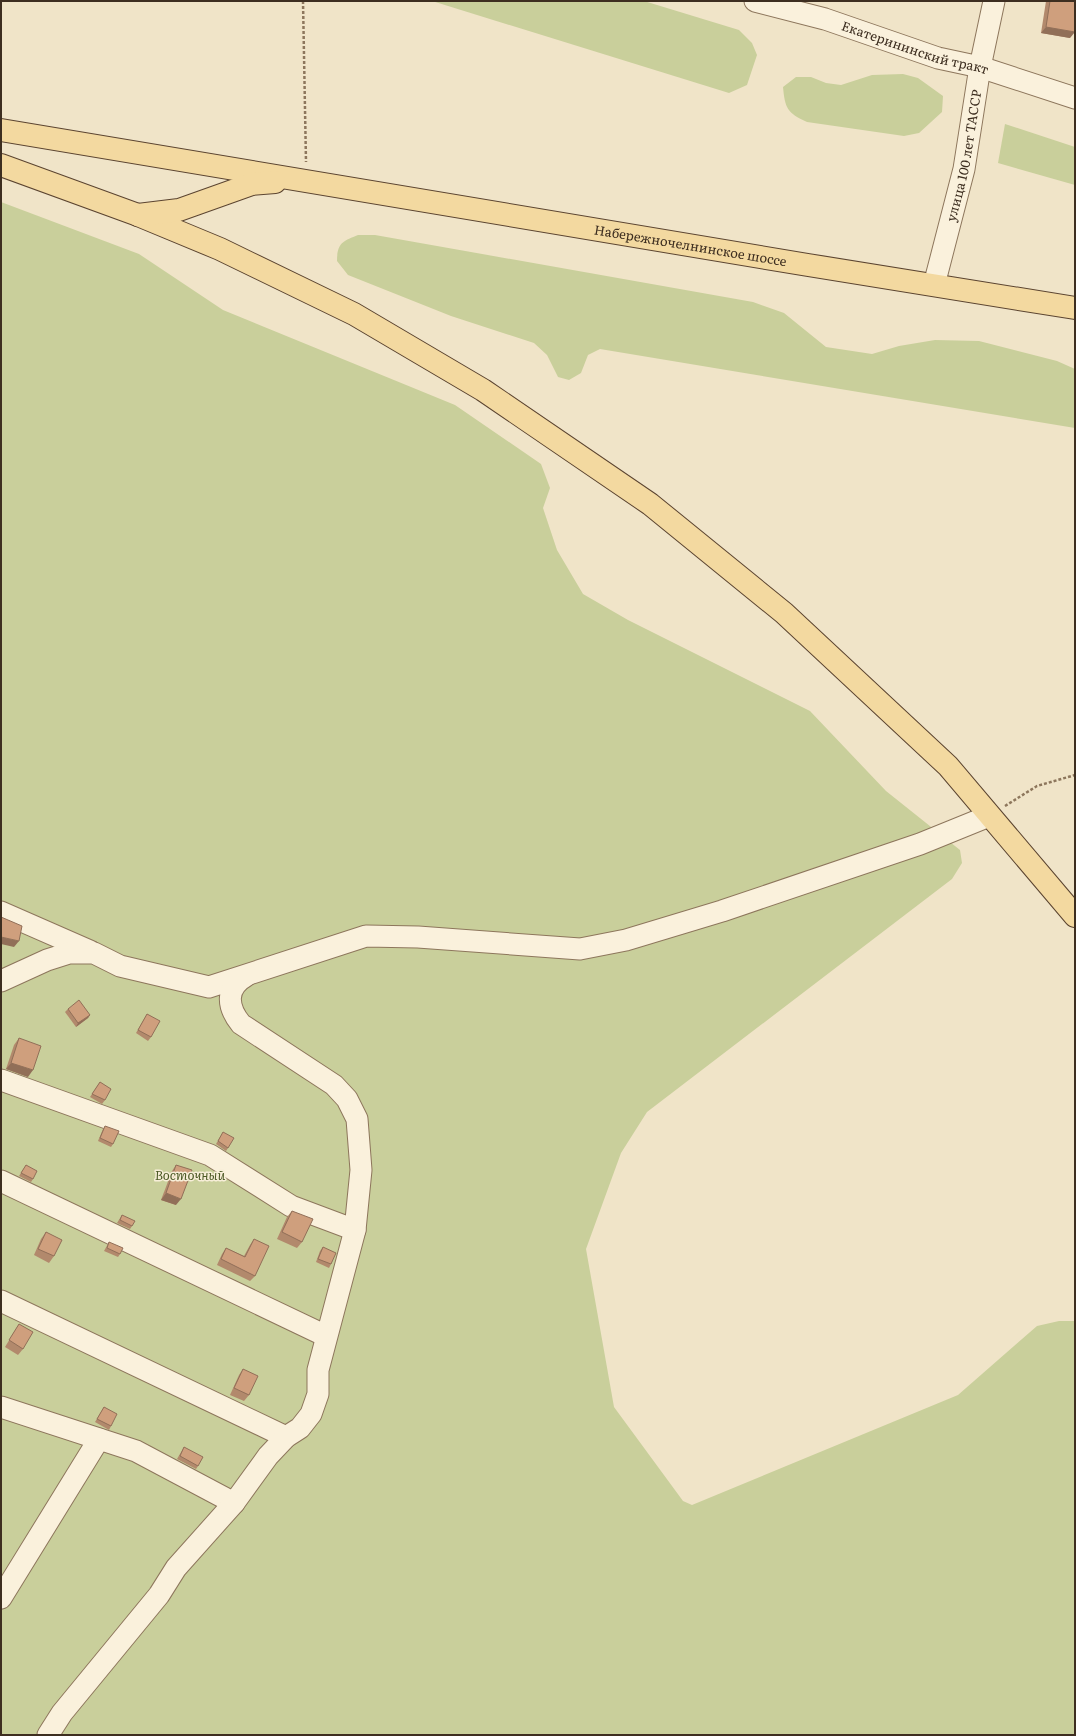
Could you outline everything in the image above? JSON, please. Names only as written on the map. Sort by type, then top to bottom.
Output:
[{"type":"main road","points":[[1,130],[306,180]]},
{"type":"main road","points":[[1,165],[138,215],[220,249],[354,314],[483,390],[650,504],[784,613],[948,766],[1075,916]]},
{"type":"main road","points":[[138,215],[178,210],[252,184],[306,180]]},
{"type":"main road","name":"Набережночелнинское шоссе","points":[[306,180],[1075,308]]},
{"type":"street","name":"Екатерининский тракт","points":[[755,1],[825,19],[938,58],[980,68],[1075,98]]},
{"type":"street","name":"улица 100 лет ТАССР","points":[[934,285],[964,169],[980,68],[994,1]]},
{"type":"street","points":[[1,912],[120,966],[209,988],[366,936],[418,937],[580,949],[619,941],[722,911],[920,844],[989,816]]},
{"type":"street","points":[[1,981],[47,960],[69,953],[94,953]]},
{"type":"street","points":[[48,1735],[62,1712],[159,1596],[176,1568],[234,1503],[268,1456],[286,1438],[300,1428],[311,1414],[318,1394],[318,1370],[355,1230],[361,1170],[357,1119],[347,1098],[334,1085],[241,1024],[234,1016],[230,992],[237,981],[247,976]]},
{"type":"street","points":[[1,1080],[210,1155],[291,1206],[355,1230]]},
{"type":"street","points":[[1,1181],[326,1336]]},
{"type":"street","points":[[1,1301],[286,1438]]},
{"type":"street","points":[[1,1407],[136,1451],[234,1503]]},
{"type":"street","points":[[1,1598],[99,1439]]},
{"type":"path","points":[[303,1],[306,180]]},
{"type":"path","points":[[989,816],[1037,786],[1075,775]]},
{"type":"green space","points":[[432,1],[644,1],[739,30],[752,43],[757,55],[747,85],[729,93]]},
{"type":"green space","points":[[903,74],[918,78],[943,96],[942,112],[919,133],[904,136],[807,122],[791,113],[786,105],[783,87],[796,77],[811,77],[826,83],[841,85],[872,75]]},
{"type":"green space","points":[[1005,124],[1075,147],[1075,185],[998,163]]},
{"type":"green space","name":"Восточный","points":[[1,202],[139,254],[223,310],[455,405],[541,464],[550,488],[543,508],[557,550],[583,594],[628,620],[810,711],[886,791],[960,850],[962,863],[952,879],[647,1112],[621,1153],[586,1249],[614,1407],[683,1501],[692,1505],[958,1395],[1037,1326],[1059,1321],[1075,1321],[1075,1735],[1,1735]]},
{"type":"green space","points":[[358,235],[375,235],[753,302],[784,313],[826,347],[872,354],[899,346],[935,340],[979,341],[1057,361],[1075,369],[1075,428],[600,349],[588,355],[581,373],[569,380],[558,377],[547,355],[534,343],[451,316],[348,275],[337,261],[338,250],[345,241]]},
{"type":"building","points":[[1050,1],[1075,1],[1075,32],[1046,27]]},
{"type":"building","points":[[1,917],[22,926],[19,941],[1,937]]},
{"type":"building","points":[[79,1000],[90,1015],[78,1023],[68,1009]]},
{"type":"building","points":[[147,1014],[160,1021],[151,1037],[138,1030]]},
{"type":"building","points":[[19,1038],[41,1046],[33,1070],[11,1063]]},
{"type":"building","points":[[100,1082],[111,1089],[105,1100],[92,1094]]},
{"type":"building","points":[[105,1126],[119,1131],[113,1144],[100,1138]]},
{"type":"building","points":[[223,1132],[234,1138],[228,1148],[218,1141]]},
{"type":"building","points":[[26,1165],[37,1171],[33,1179],[21,1173]]},
{"type":"building","points":[[176,1165],[192,1170],[181,1199],[166,1193]]},
{"type":"building","points":[[292,1211],[313,1219],[302,1242],[282,1232]]},
{"type":"building","points":[[122,1215],[135,1221],[132,1226],[120,1220]]},
{"type":"building","points":[[46,1232],[62,1240],[54,1256],[38,1249]]},
{"type":"building","points":[[254,1239],[269,1246],[255,1276],[221,1259],[226,1248],[245,1257]]},
{"type":"building","points":[[109,1242],[123,1248],[120,1254],[107,1248]]},
{"type":"building","points":[[323,1247],[336,1253],[331,1264],[318,1259]]},
{"type":"building","points":[[19,1324],[33,1332],[23,1349],[9,1340]]},
{"type":"building","points":[[243,1369],[258,1376],[249,1395],[234,1388]]},
{"type":"building","points":[[104,1407],[117,1414],[111,1426],[97,1419]]},
{"type":"building","points":[[184,1447],[203,1457],[198,1466],[180,1456]]}]
